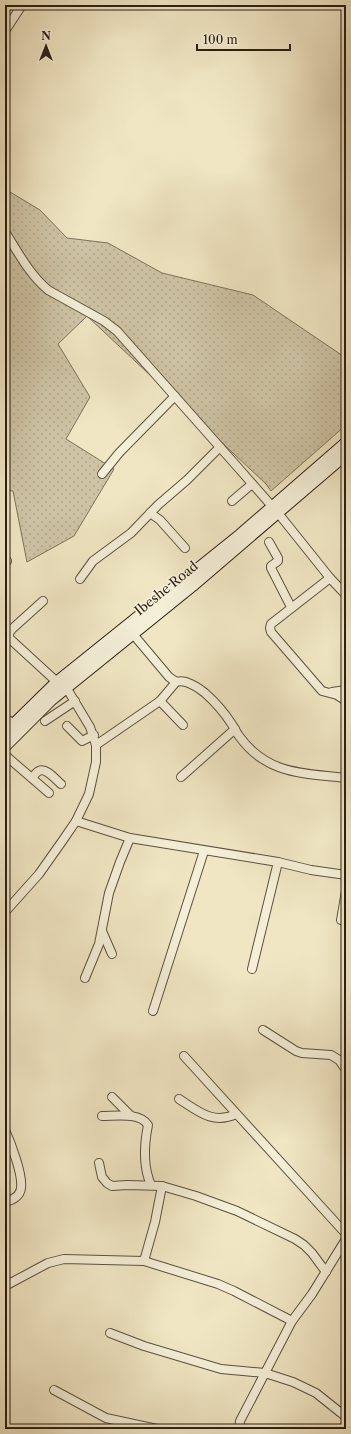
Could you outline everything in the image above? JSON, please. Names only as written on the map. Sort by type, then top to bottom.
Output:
[{"type":"main road","name":"Ibeshe Road","points":[[61,684],[132,633],[192,586],[346,443]]},
{"type":"main road","name":"Ibeshe Road","points":[[5,733],[13,723],[194,573],[346,454]]},
{"type":"main road","name":"Ibeshe Road","points":[[5,746],[13,723]]},
{"type":"street","points":[[5,31],[22,5]]},
{"type":"street","points":[[5,232],[40,283],[48,290],[104,320],[117,331],[275,510],[330,578],[346,595]]},
{"type":"street","points":[[102,474],[119,453],[175,396]]},
{"type":"street","points":[[80,579],[92,561],[131,533],[158,505],[187,480],[220,447]]},
{"type":"street","points":[[232,501],[252,484]]},
{"type":"street","points":[[150,513],[160,520],[185,548]]},
{"type":"street","points":[[268,542],[278,558],[278,561],[271,566],[271,568],[291,607]]},
{"type":"street","points":[[330,578],[291,607],[271,624],[270,628],[271,632],[322,691],[337,695],[346,700]]},
{"type":"street","points":[[5,912],[39,874],[76,821],[89,794],[96,762],[96,745],[94,735],[75,701],[61,684],[9,638],[9,633],[12,629],[43,601]]},
{"type":"street","points":[[132,633],[169,677],[176,682],[185,682],[204,693],[217,705],[239,736],[258,756],[272,765],[291,771],[346,778]]},
{"type":"street","points":[[96,745],[160,701],[176,682]]},
{"type":"street","points":[[329,693],[346,690]]},
{"type":"street","points":[[45,721],[75,701]]},
{"type":"street","points":[[160,701],[183,725]]},
{"type":"street","points":[[67,726],[82,741],[94,735]]},
{"type":"street","points":[[181,777],[235,729]]},
{"type":"street","points":[[5,755],[50,793]]},
{"type":"street","points":[[32,778],[39,771],[47,771],[61,784]]},
{"type":"street","points":[[76,821],[130,838],[278,862],[310,870],[346,875]]},
{"type":"street","points":[[85,978],[96,952],[109,893],[130,838]]},
{"type":"street","points":[[153,1011],[204,851]]},
{"type":"street","points":[[252,969],[278,862]]},
{"type":"street","points":[[341,920],[346,891]]},
{"type":"street","points":[[102,930],[112,954]]},
{"type":"street","points":[[263,1030],[302,1054],[331,1055],[339,1060],[346,1070]]},
{"type":"street","points":[[184,1056],[346,1234]]},
{"type":"street","points":[[112,1097],[131,1116]]},
{"type":"street","points":[[179,1099],[207,1117],[228,1118],[236,1114]]},
{"type":"street","points":[[102,1116],[131,1116],[145,1121],[148,1125],[146,1136],[146,1166],[151,1185]]},
{"type":"street","points":[[5,1130],[11,1143],[19,1173],[21,1188],[20,1193],[16,1198],[5,1202]]},
{"type":"street","points":[[99,1163],[102,1177],[112,1186],[162,1186],[238,1211],[295,1239],[304,1245],[326,1272]]},
{"type":"street","points":[[144,1261],[155,1222],[162,1186]]},
{"type":"street","points":[[239,1429],[240,1421],[292,1321],[326,1272],[346,1239]]},
{"type":"street","points":[[5,1286],[48,1263],[64,1259],[144,1261],[218,1284],[292,1321]]},
{"type":"street","points":[[110,1333],[144,1346],[221,1369],[265,1374],[293,1382],[316,1393],[346,1417]]},
{"type":"street","points":[[54,1390],[106,1418],[157,1429]]},
{"type":"shaded area","points":[[5,189],[40,210],[67,238],[108,243],[162,273],[253,295],[346,358],[346,425],[271,491],[266,484],[87,316],[58,344],[90,397],[66,439],[114,469],[74,536],[27,562],[13,491],[5,490]]}]
